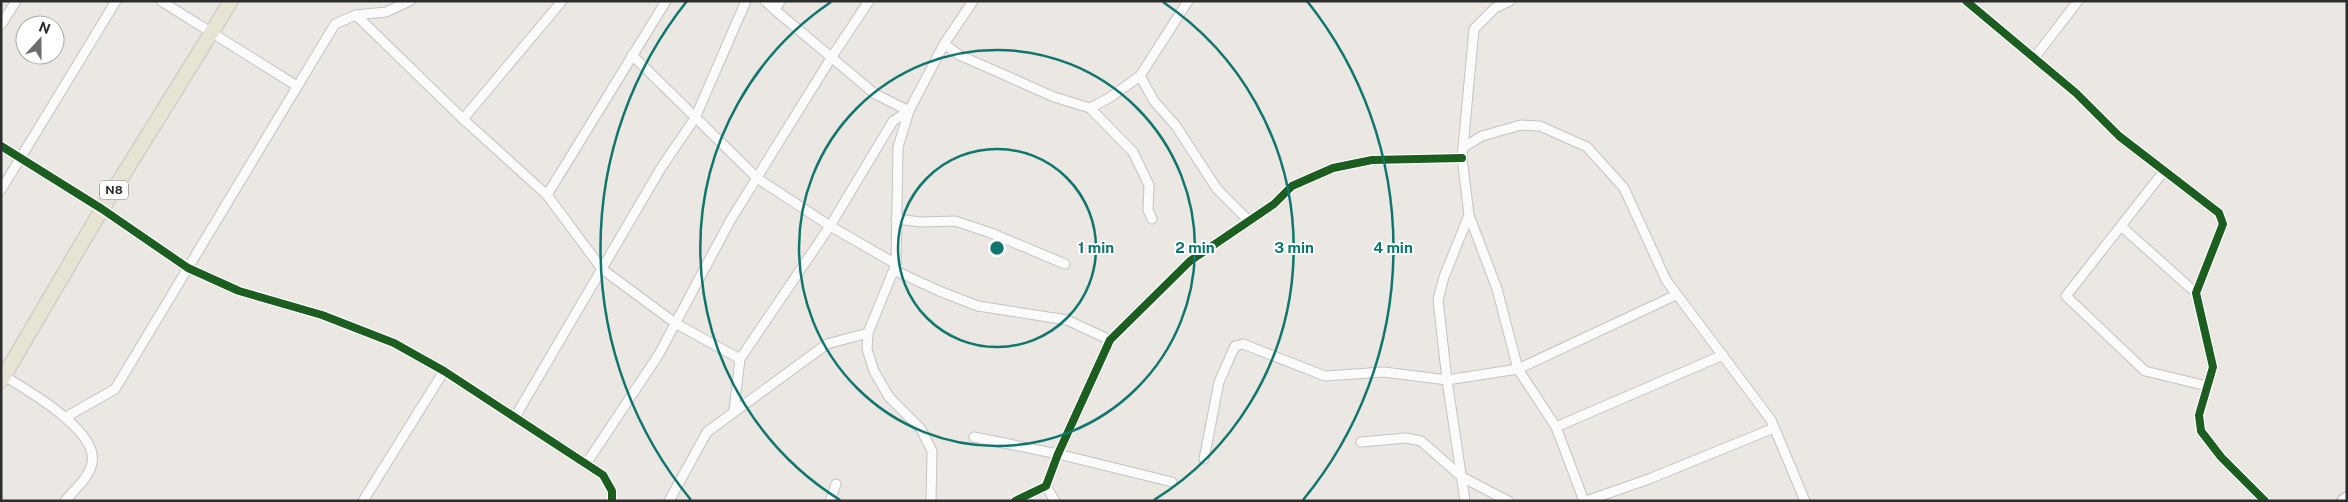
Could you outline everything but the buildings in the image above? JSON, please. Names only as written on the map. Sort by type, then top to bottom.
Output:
[{"type":"main road","name":"N8","points":[[2,377],[102,209],[231,1]]},
{"type":"street","points":[[1,25],[16,1]]},
{"type":"street","points":[[1,190],[116,1]]},
{"type":"street","points":[[161,1],[297,86]]},
{"type":"street","points":[[66,417],[115,389],[335,24],[356,15],[386,12],[410,1]]},
{"type":"street","points":[[463,119],[562,1]]},
{"type":"street","points":[[547,195],[666,1]]},
{"type":"street","points":[[515,417],[661,168],[695,118],[746,1]]},
{"type":"street","points":[[765,1],[875,94],[909,111]]},
{"type":"street","points":[[775,10],[780,1]]},
{"type":"street","points":[[586,464],[659,354],[730,221],[831,58],[869,1]]},
{"type":"street","points":[[931,501],[932,451],[921,430],[890,397],[874,371],[867,349],[868,333],[895,267],[898,147],[909,111],[944,44],[972,1]]},
{"type":"street","points":[[1090,108],[1109,98],[1140,76],[1188,1]]},
{"type":"street","points":[[1510,1],[1495,8],[1474,28],[1462,158],[1469,215],[1497,289],[1518,369],[1556,427],[1585,501],[1649,479],[1774,428]]},
{"type":"street","points":[[2035,57],[2078,1]]},
{"type":"street","points":[[1969,2],[2076,93],[2119,136],[2219,213],[2223,224],[2196,293],[2213,367],[2199,414],[2201,431],[2221,457],[2265,501]]},
{"type":"street","points":[[356,15],[463,119],[547,195],[602,269],[675,323],[740,359]]},
{"type":"street","points":[[944,44],[959,55],[1054,97],[1090,108],[1133,152],[1149,185],[1148,210],[1152,219]]},
{"type":"street","points":[[632,55],[757,178],[895,267],[939,291],[978,306],[1067,320],[1110,340]]},
{"type":"street","points":[[1140,76],[1154,101],[1176,126],[1217,189],[1249,221]]},
{"type":"street","points":[[734,410],[740,359],[830,226],[893,121],[909,111]]},
{"type":"street","points":[[1464,147],[1482,136],[1522,125],[1540,126],[1587,147],[1624,188],[1666,280],[1676,295],[1771,420],[1804,501]]},
{"type":"street","points":[[1,146],[102,209],[188,268],[239,291],[322,315],[394,343],[444,371],[604,475],[612,491],[612,501]]},
{"type":"street","points":[[1015,501],[1046,486],[1058,454],[1110,340],[1190,261],[1274,204],[1292,186],[1333,168],[1372,160],[1462,158]]},
{"type":"street","points":[[2164,171],[2066,296],[2146,371],[2208,386]]},
{"type":"street","points":[[1465,501],[1447,380],[1438,300],[1444,277],[1469,215]]},
{"type":"street","points":[[896,219],[921,222],[955,221],[991,233],[1065,264]]},
{"type":"street","points":[[2121,226],[2196,293]]},
{"type":"street","points":[[1204,459],[1219,382],[1235,346],[1242,344],[1326,376],[1384,372],[1447,380],[1518,369],[1676,295]]},
{"type":"street","points":[[669,501],[707,432],[734,410],[827,344],[868,333]]},
{"type":"street","points":[[1556,427],[1723,355]]},
{"type":"street","points":[[363,501],[444,371]]},
{"type":"street","points":[[2,377],[66,417],[88,442],[92,461],[87,475],[65,501]]},
{"type":"street","points":[[974,437],[1058,454],[1172,482]]},
{"type":"street","points":[[1361,442],[1406,438],[1421,441],[1462,477],[1508,501]]},
{"type":"street","points":[[830,501],[836,484]]},
{"type":"street","points":[[1046,486],[1055,501]]},
{"type":"street","points":[[2343,501],[2347,498]]},
{"type":"cycle path","points":[[1966,1],[2076,93],[2119,136],[2219,213],[2223,224],[2196,293],[2213,367],[2199,415],[2201,431],[2221,457],[2265,501]]},
{"type":"cycle path","points":[[1,146],[102,209],[188,268],[239,291],[322,315],[394,343],[444,371],[603,475],[612,491],[612,501]]},
{"type":"cycle path","points":[[1015,501],[1046,486],[1058,454],[1110,340],[1190,261],[1274,204],[1292,186],[1333,168],[1372,160],[1462,158]]}]
